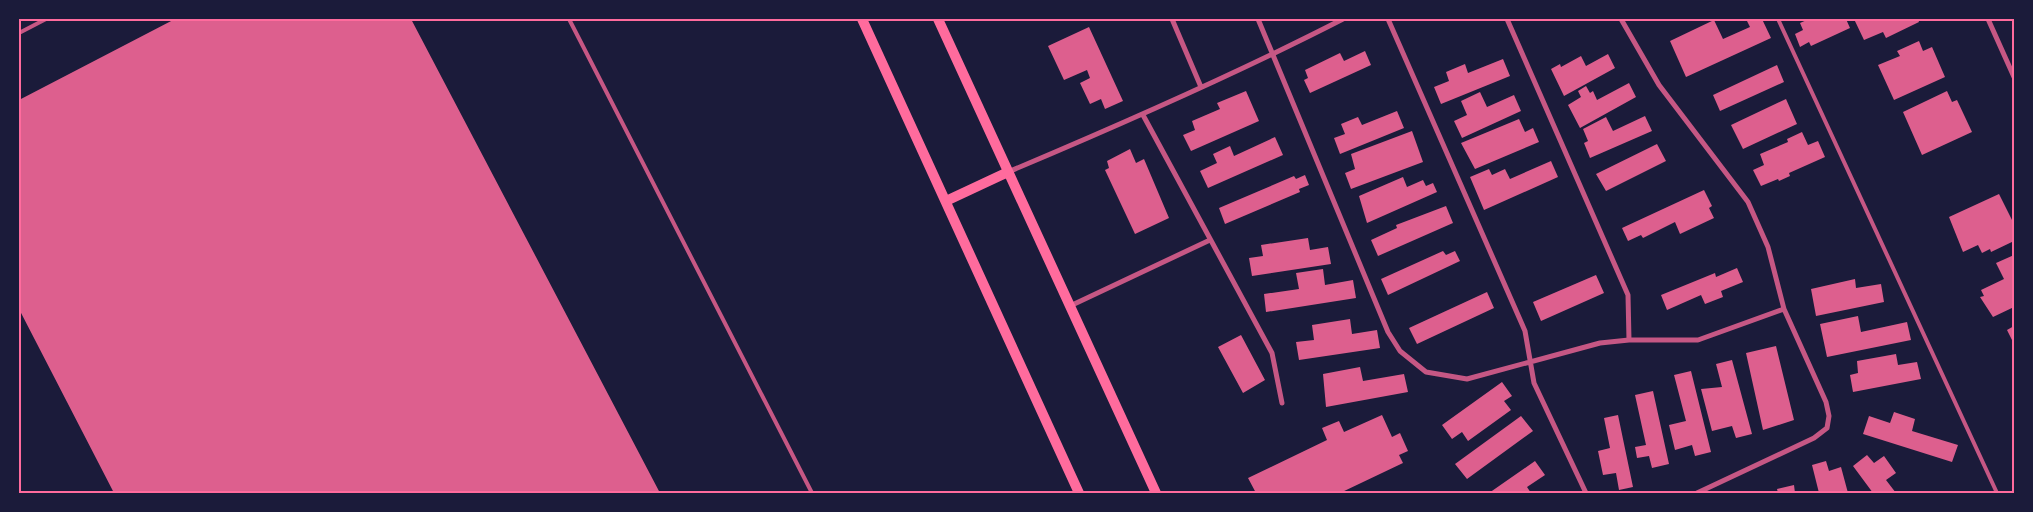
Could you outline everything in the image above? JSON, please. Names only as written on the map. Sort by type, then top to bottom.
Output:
[{"type":"main road","points":[[862,19],[1079,493]]},
{"type":"main road","points":[[938,19],[1156,493]]},
{"type":"main road","points":[[946,201],[1008,172]]},
{"type":"street","points":[[1172,19],[1201,87]]},
{"type":"street","points":[[1258,19],[1388,332],[1400,351],[1426,372],[1466,379],[1600,343],[1629,340],[1698,340],[1784,309]]},
{"type":"street","points":[[1008,172],[1143,115],[1274,55],[1343,19]]},
{"type":"street","points":[[1388,19],[1525,331],[1534,383],[1586,493]]},
{"type":"street","points":[[1507,19],[1628,295],[1629,340]]},
{"type":"street","points":[[1621,19],[1659,85],[1748,202],[1768,247],[1784,309],[1826,402],[1829,416],[1827,428],[1814,438],[1697,493]]},
{"type":"street","points":[[1988,19],[2014,76]]},
{"type":"street","points":[[1143,115],[1272,353],[1282,403]]},
{"type":"street","points":[[1070,306],[1210,240]]},
{"type":"lane","points":[[19,33],[46,19]]},
{"type":"lane","points":[[569,19],[812,493]]},
{"type":"lane","points":[[1778,19],[1996,493]]},
{"type":"building","points":[[175,19],[411,19],[660,493],[114,493],[19,309],[19,100]]},
{"type":"building","points":[[1746,19],[1762,19],[1771,38],[1686,77],[1670,41],[1714,20],[1723,39],[1750,27]]},
{"type":"building","points":[[1809,19],[1846,19],[1850,28],[1811,46],[1809,42],[1800,47],[1795,34],[1803,30],[1800,23]]},
{"type":"building","points":[[1854,19],[1918,19],[1919,22],[1886,38],[1883,32],[1864,40]]},
{"type":"building","points":[[1089,27],[1123,101],[1105,109],[1101,99],[1090,104],[1080,83],[1090,78],[1087,70],[1064,80],[1048,46]]},
{"type":"building","points":[[1919,41],[1923,51],[1932,47],[1945,77],[1894,100],[1878,65],[1900,56],[1897,51]]},
{"type":"building","points":[[1365,51],[1371,65],[1310,93],[1304,80],[1308,78],[1305,70],[1340,53],[1344,61]]},
{"type":"building","points":[[1608,54],[1615,68],[1564,96],[1551,69],[1560,64],[1561,67],[1581,56],[1586,66]]},
{"type":"building","points":[[1503,59],[1510,76],[1441,104],[1434,87],[1449,81],[1446,72],[1465,64],[1468,73]]},
{"type":"building","points":[[1777,65],[1784,82],[1720,111],[1713,95]]},
{"type":"building","points":[[1629,83],[1636,97],[1580,128],[1568,105],[1581,97],[1578,91],[1586,86],[1590,93],[1593,91],[1597,100]]},
{"type":"building","points":[[1246,91],[1259,121],[1191,151],[1183,135],[1195,130],[1192,121],[1220,109],[1217,103]]},
{"type":"building","points":[[1947,91],[1952,102],[1957,100],[1972,132],[1922,155],[1903,112]]},
{"type":"building","points":[[1480,92],[1487,107],[1514,95],[1521,111],[1462,138],[1454,121],[1467,115],[1461,101]]},
{"type":"building","points":[[1786,99],[1797,124],[1743,149],[1731,125]]},
{"type":"building","points":[[1397,111],[1404,128],[1340,154],[1334,138],[1345,134],[1341,124],[1358,117],[1362,125]]},
{"type":"building","points":[[1645,116],[1652,131],[1590,158],[1584,143],[1588,141],[1583,129],[1606,117],[1613,131]]},
{"type":"building","points":[[1519,119],[1525,132],[1533,128],[1539,142],[1475,169],[1461,143]]},
{"type":"building","points":[[1412,131],[1423,162],[1351,189],[1345,173],[1355,169],[1351,154]]},
{"type":"building","points":[[1802,132],[1808,145],[1818,141],[1825,157],[1789,173],[1790,176],[1779,181],[1778,179],[1761,186],[1753,170],[1764,165],[1760,154],[1788,142],[1787,139]]},
{"type":"building","points":[[1275,137],[1283,155],[1208,188],[1200,171],[1217,163],[1213,154],[1230,146],[1234,156]]},
{"type":"building","points":[[1657,144],[1666,161],[1606,191],[1596,174]]},
{"type":"building","points":[[1130,149],[1136,163],[1144,159],[1169,218],[1135,234],[1105,170],[1109,168],[1107,161]]},
{"type":"building","points":[[1551,161],[1558,177],[1484,210],[1470,177],[1489,169],[1492,175],[1505,169],[1510,179]]},
{"type":"building","points":[[1305,175],[1309,185],[1299,189],[1300,192],[1225,224],[1219,208],[1294,176],[1296,179]]},
{"type":"building","points":[[1403,177],[1407,187],[1423,180],[1426,186],[1433,183],[1437,192],[1367,223],[1359,196]]},
{"type":"building","points":[[1704,190],[1712,206],[1709,208],[1714,218],[1680,234],[1675,222],[1643,238],[1641,235],[1628,241],[1622,228]]},
{"type":"building","points":[[1999,194],[2014,224],[2014,241],[1991,252],[1990,249],[1982,253],[1978,245],[1963,252],[1949,217]]},
{"type":"building","points":[[1446,206],[1453,223],[1378,256],[1371,240],[1397,228],[1396,225]]},
{"type":"building","points":[[1308,238],[1310,250],[1328,247],[1331,264],[1252,276],[1249,258],[1263,256],[1261,245]]},
{"type":"building","points":[[1443,251],[1446,255],[1455,251],[1460,261],[1388,295],[1381,279]]},
{"type":"building","points":[[2014,255],[2014,307],[1993,317],[1980,297],[1984,296],[1981,290],[2004,279],[1996,263]]},
{"type":"building","points":[[1737,268],[1743,282],[1721,291],[1723,297],[1705,304],[1701,295],[1667,310],[1661,295],[1715,273],[1716,277]]},
{"type":"building","points":[[1323,269],[1325,285],[1353,280],[1356,298],[1266,312],[1264,294],[1299,289],[1296,273]]},
{"type":"building","points":[[1596,275],[1604,293],[1541,321],[1533,302]]},
{"type":"building","points":[[1855,279],[1856,288],[1881,284],[1884,302],[1816,316],[1811,289]]},
{"type":"building","points":[[1487,292],[1494,308],[1417,344],[1409,328]]},
{"type":"building","points":[[1858,316],[1861,332],[1907,322],[1911,340],[1827,357],[1820,324]]},
{"type":"building","points":[[1350,319],[1352,334],[1377,330],[1380,348],[1299,360],[1296,342],[1314,340],[1312,325]]},
{"type":"building","points":[[2014,326],[2014,344],[2007,330]]},
{"type":"building","points":[[1241,335],[1265,380],[1243,393],[1218,347]]},
{"type":"building","points":[[1776,346],[1794,420],[1763,430],[1746,353]]},
{"type":"building","points":[[1896,354],[1898,365],[1917,362],[1921,379],[1853,392],[1850,375],[1858,373],[1857,361]]},
{"type":"building","points":[[1732,360],[1752,434],[1736,438],[1732,426],[1712,431],[1701,389],[1722,387],[1716,364]]},
{"type":"building","points":[[1360,367],[1363,381],[1404,374],[1408,392],[1326,407],[1323,374]]},
{"type":"building","points":[[1691,371],[1711,452],[1695,456],[1692,445],[1675,450],[1669,425],[1686,421],[1674,375]]},
{"type":"building","points":[[1502,382],[1512,396],[1504,401],[1511,410],[1468,441],[1462,432],[1452,439],[1442,425]]},
{"type":"building","points":[[1653,391],[1669,464],[1652,468],[1649,456],[1637,458],[1635,447],[1646,445],[1635,395]]},
{"type":"building","points":[[1894,412],[1915,419],[1912,431],[1958,445],[1952,462],[1863,434],[1869,416],[1890,423]]},
{"type":"building","points":[[1382,415],[1392,437],[1400,433],[1408,451],[1399,455],[1403,463],[1340,493],[1256,493],[1248,478],[1327,440],[1322,428],[1339,421],[1344,432]]},
{"type":"building","points":[[1618,415],[1633,487],[1619,490],[1616,473],[1603,475],[1598,451],[1610,448],[1604,418]]},
{"type":"building","points":[[1521,416],[1533,431],[1467,479],[1455,464]]},
{"type":"building","points":[[1867,455],[1874,463],[1884,456],[1896,473],[1886,480],[1896,493],[1873,493],[1853,466]]},
{"type":"building","points":[[1535,461],[1545,475],[1527,487],[1531,493],[1489,493]]},
{"type":"building","points":[[1826,461],[1829,471],[1841,467],[1848,493],[1819,493],[1812,465]]},
{"type":"building","points":[[1794,485],[1795,493],[1778,493],[1777,489]]}]
